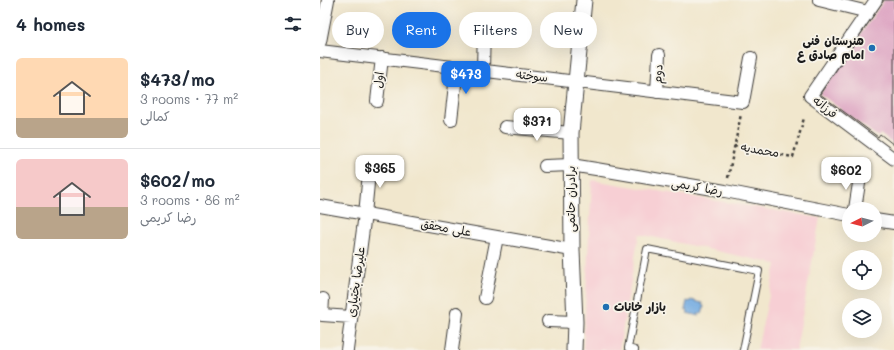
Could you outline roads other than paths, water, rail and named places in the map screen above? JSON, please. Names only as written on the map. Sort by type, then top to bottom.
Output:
[{"type":"street","name":"برادران حاتمی","points":[[574,350],[575,322],[572,250],[571,133],[584,0]]},
{"type":"street","points":[[819,0],[868,12]]},
{"type":"street","name":"فرزانه","points":[[876,0],[810,96],[894,159]]},
{"type":"street","points":[[320,42],[325,3]]},
{"type":"street","points":[[483,70],[484,48]]},
{"type":"street","name":"سوخته","points":[[320,51],[743,102],[751,58]]},
{"type":"street","name":"دوم","points":[[657,92],[659,55]]},
{"type":"street","name":"اول","points":[[377,101],[382,58]]},
{"type":"street","points":[[451,120],[457,67]]},
{"type":"street","points":[[505,127],[571,133]]},
{"type":"street","name":"علیرضا بختیاری","points":[[347,350],[365,214],[370,163]]},
{"type":"street","name":"رضا کریمی","points":[[545,166],[571,165],[725,191],[842,214]]},
{"type":"street","points":[[857,202],[860,177]]},
{"type":"street","name":"علی محقق","points":[[320,206],[572,250]]},
{"type":"street","points":[[882,221],[894,223]]},
{"type":"street","points":[[485,298],[497,238]]},
{"type":"street","points":[[323,299],[322,315],[351,317]]},
{"type":"street","points":[[452,350],[457,313]]},
{"type":"street","points":[[548,321],[575,322]]},
{"type":"lane","points":[[635,350],[628,348],[648,249],[759,271],[743,350]]},
{"type":"water","points":[[691,300],[702,303],[704,306],[702,314],[699,313],[699,316],[687,313],[688,311],[685,310],[687,301],[690,302]]},
{"type":"place","name":"هنرستان فنی امام صادق ع","points":[[872,48]]},
{"type":"place","name":"بازار خانات","points":[[606,307]]}]
